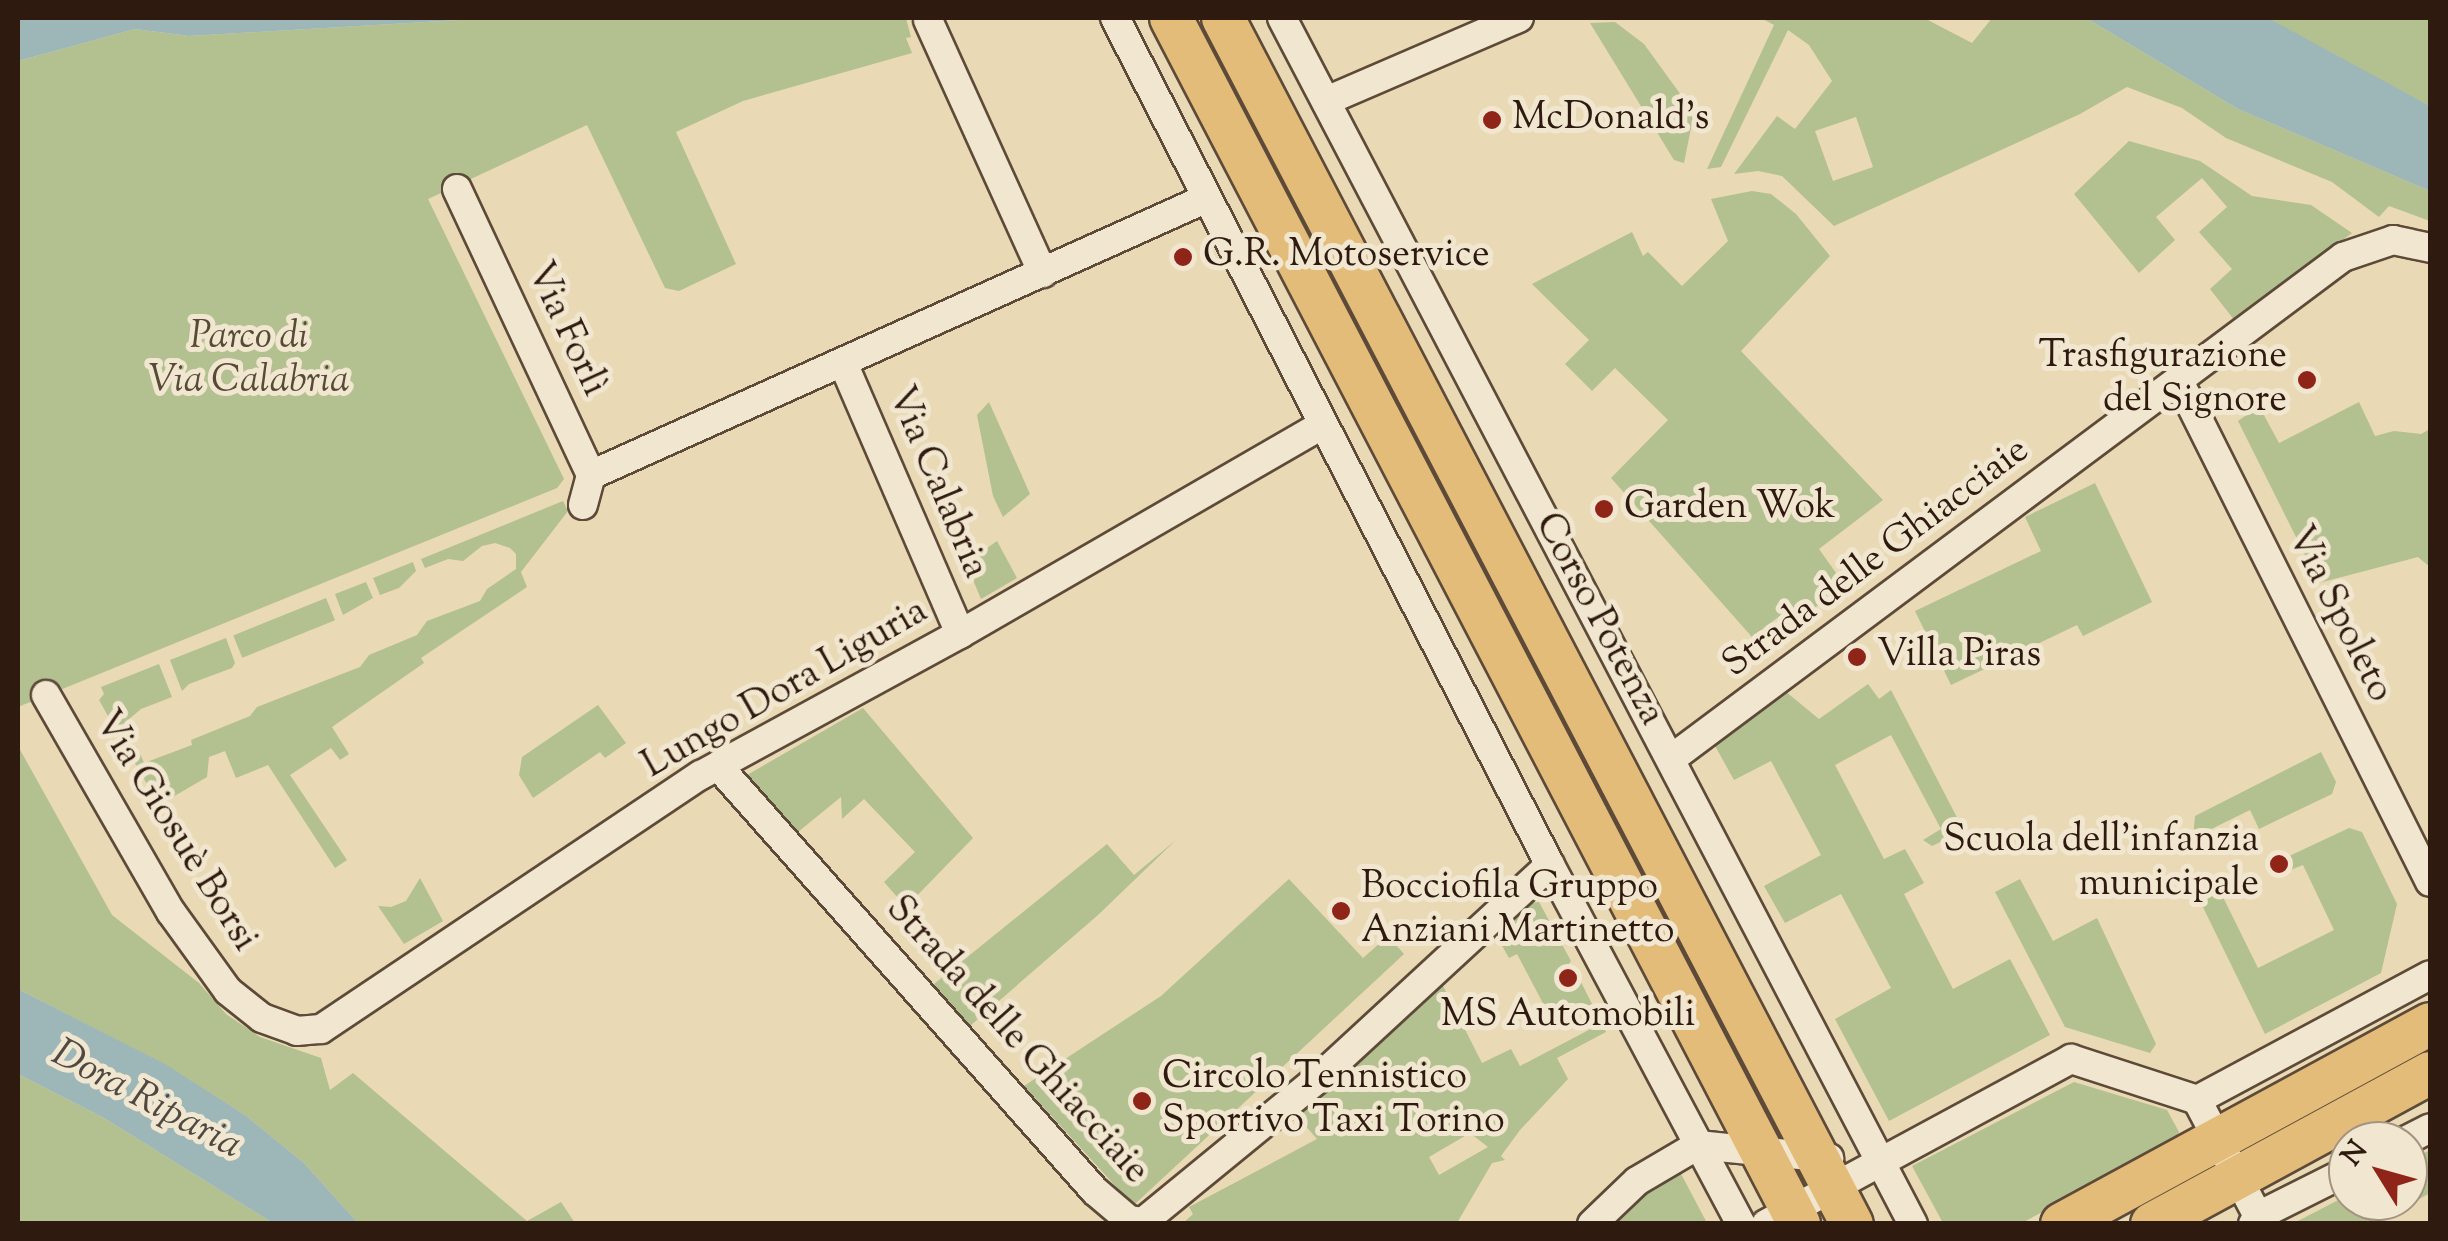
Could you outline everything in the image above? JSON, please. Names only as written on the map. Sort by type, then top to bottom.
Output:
[{"type":"main road","points":[[1170,18],[1761,1150],[1786,1219]]},
{"type":"main road","name":"Corso Potenza","points":[[1223,18],[1836,1189]]},
{"type":"main road","points":[[2062,1224],[2430,1024]]},
{"type":"main road","points":[[2152,1224],[2430,1073]]},
{"type":"street","name":"Corso Potenza","points":[[1282,18],[1912,1224]]},
{"type":"street","points":[[1326,101],[1519,18]]},
{"type":"street","points":[[928,20],[1043,274]]},
{"type":"street","points":[[1118,24],[1550,865],[1741,1224]]},
{"type":"street","name":"Via Forlì","points":[[457,189],[591,474]]},
{"type":"street","name":"Via Calabria","points":[[591,474],[1208,198]]},
{"type":"street","name":"Strada delle Ghiacciaie","points":[[1671,759],[2343,257],[2393,240],[2430,248]]},
{"type":"street","name":"Via Calabria","points":[[843,363],[960,634]]},
{"type":"street","name":"Via Spoleto","points":[[2180,380],[2430,882]]},
{"type":"street","name":"Lungo Dora Liguria","points":[[297,1030],[321,1029],[718,766],[960,634],[1322,424]]},
{"type":"street","points":[[583,505],[591,474]]},
{"type":"street","name":"Via Giosuè Borsi","points":[[46,695],[171,912],[228,991],[262,1018],[297,1030]]},
{"type":"street","name":"Strada delle Ghiacciaie","points":[[718,766],[1095,1191],[1129,1220],[1143,1222],[1320,1077],[1550,865]]},
{"type":"street","points":[[2197,1100],[2430,975]]},
{"type":"street","points":[[1786,1219],[1880,1162],[2071,1060],[2197,1100],[2239,1178],[2256,1220],[2328,1182]]},
{"type":"street","points":[[1592,1224],[1637,1181],[1698,1145],[1761,1150],[1836,1189]]},
{"type":"green space","name":"Parco di Via Calabria","points":[[493,18],[906,18],[911,37],[906,38],[912,53],[743,101],[676,132],[736,264],[679,291],[665,288],[587,125],[428,199],[564,479],[557,488],[18,707],[18,61],[135,29],[189,36]]},
{"type":"green space","points":[[1761,18],[1924,18],[1972,43],[1992,18],[2086,18],[2238,109],[2430,191],[2430,221],[2389,206],[2379,217],[2332,182],[2226,138],[2182,108],[2127,87],[2080,114],[1834,226],[1782,176],[1758,171],[1734,174],[1777,116],[1795,129],[1832,81],[1809,45],[1788,30],[1721,167],[1707,169],[1774,25]],"holes":[[[1856,117],[1873,167],[1833,181],[1815,131]]]},
{"type":"green space","points":[[2268,18],[2430,18],[2430,106],[2348,65]]},
{"type":"green space","points":[[1615,22],[1644,44],[1694,113],[1684,163],[1674,160],[1590,23]]},
{"type":"green space","points":[[2129,141],[2200,161],[2252,196],[2311,205],[2352,233],[2235,321],[2210,289],[2232,269],[2199,232],[2227,207],[2202,178],[2156,217],[2175,240],[2139,273],[2074,194]]},
{"type":"green space","points":[[1752,191],[1771,194],[1796,214],[1830,256],[1741,351],[1883,500],[1819,549],[1846,587],[1793,622],[1785,612],[1752,637],[1611,478],[1668,420],[1615,368],[1592,391],[1565,364],[1589,340],[1532,284],[1632,232],[1643,256],[1648,252],[1682,286],[1728,241],[1711,199]]},
{"type":"green space","points":[[989,402],[1030,494],[1003,517],[993,496],[977,415]]},
{"type":"green space","points":[[2359,402],[2375,436],[2394,431],[2421,434],[2430,429],[2430,567],[2418,557],[2319,583],[2238,421],[2259,406],[2279,443]]},
{"type":"green space","points":[[2095,483],[2152,602],[2083,636],[2077,625],[1951,685],[1915,611],[2041,551],[2025,517]]},
{"type":"green space","points":[[563,501],[568,511],[521,572],[527,587],[421,658],[424,663],[332,727],[349,754],[340,760],[331,748],[290,775],[347,860],[335,868],[268,765],[236,778],[225,751],[209,757],[207,777],[159,805],[121,739],[137,746],[144,763],[192,745],[191,740],[250,716],[257,707],[360,667],[369,655],[417,635],[427,621],[480,601],[487,589],[516,569],[516,554],[495,543],[482,546],[463,561],[448,559],[425,568],[421,559]]},
{"type":"green space","points":[[997,541],[1017,578],[981,599],[966,563]]},
{"type":"green space","points":[[413,562],[416,571],[399,588],[380,595],[373,578]]},
{"type":"green space","points":[[366,582],[373,598],[343,615],[335,594]]},
{"type":"green space","points":[[326,598],[335,620],[242,658],[233,635]]},
{"type":"green space","points":[[226,638],[235,663],[232,668],[189,684],[182,691],[170,660]]},
{"type":"green space","points":[[159,664],[172,697],[141,709],[122,725],[121,739],[99,700],[104,694],[101,687]]},
{"type":"green space","points":[[1868,684],[1879,699],[1891,690],[1964,831],[1932,846],[1923,840],[1941,829],[1891,735],[1835,765],[1884,859],[1905,849],[1924,883],[1904,894],[1953,989],[2010,959],[2050,1035],[1889,1121],[1835,1019],[1891,988],[1841,894],[1785,923],[1764,886],[1821,855],[1771,761],[1734,780],[1714,744],[1785,691],[1819,719]]},
{"type":"green space","points":[[598,705],[626,743],[605,758],[600,752],[533,798],[519,775],[522,757]]},
{"type":"green space","points":[[863,708],[973,838],[906,907],[884,882],[915,852],[864,799],[842,819],[841,797],[798,832],[747,775]]},
{"type":"green space","points":[[18,746],[112,915],[199,983],[226,1014],[260,1037],[321,1058],[330,1090],[353,1073],[527,1221],[561,1202],[575,1223],[358,1223],[304,1163],[245,1115],[162,1063],[18,989]]},
{"type":"green space","points":[[2321,752],[2336,782],[2332,794],[2259,829],[2250,810],[2193,838],[2195,816]]},
{"type":"green space","points":[[2349,828],[2362,832],[2397,904],[2381,973],[2265,1034],[2197,895],[2217,885],[2258,968],[2334,930],[2303,865],[2288,871],[2283,859]]},
{"type":"green space","points":[[1176,840],[1098,915],[970,1026],[934,984],[1107,844],[1134,875]]},
{"type":"green space","points":[[420,878],[443,921],[404,944],[378,906],[391,907],[406,901]]},
{"type":"green space","points":[[1289,879],[1363,958],[1388,936],[1404,954],[1136,1203],[1130,1202],[1024,1086],[1161,996]]},
{"type":"green space","points":[[2020,879],[2053,941],[2097,918],[2156,1044],[2150,1053],[2065,1027],[1995,892]]},
{"type":"green space","points":[[1539,902],[1571,961],[1567,966],[1574,979],[1580,980],[1593,1006],[1555,1026],[1517,954],[1509,958],[1500,942],[1514,929],[1515,914],[1526,904]]},
{"type":"green space","points":[[1441,982],[1482,1063],[1511,1049],[1520,1066],[1602,1023],[1606,1032],[1557,1058],[1568,1079],[1520,1130],[1501,1156],[1505,1160],[1492,1163],[1457,1223],[1182,1224],[1193,1214],[1189,1207],[1317,1139],[1297,1116]],"holes":[[[1470,1133],[1488,1147],[1439,1175],[1429,1157]]]},
{"type":"green space","points":[[18,1074],[104,1118],[273,1223],[18,1223]]},
{"type":"green space","points":[[2074,1082],[2167,1110],[2179,1132],[2176,1140],[2022,1223],[1943,1223],[1912,1166]]},
{"type":"green space","points":[[2430,1150],[2428,1194],[2428,1151]]},
{"type":"green space","points":[[1680,1172],[1707,1223],[1611,1224],[1635,1202]]},
{"type":"green space","points":[[2328,1205],[2328,1221],[2381,1221],[2377,1223],[2294,1223]]},
{"type":"water","points":[[18,18],[493,18],[189,36],[135,29],[18,61]]},
{"type":"water","points":[[2086,18],[2268,18],[2430,106],[2430,191],[2238,109]]},
{"type":"water","name":"Dora Riparia","points":[[18,989],[165,1064],[245,1115],[304,1163],[358,1223],[273,1223],[104,1118],[18,1074]]},
{"type":"place","name":"McDonald's","points":[[1492,120]]},
{"type":"place","name":"G.R. Motoservice","points":[[1183,257]]},
{"type":"place","name":"Trasfigurazione del Signore","points":[[2307,380]]},
{"type":"place","name":"Garden Wok","points":[[1604,509]]},
{"type":"place","name":"Villa Piras","points":[[1857,657]]},
{"type":"place","name":"Scuola dell'infanzia municipale","points":[[2279,864]]},
{"type":"place","name":"Bocciofila Gruppo Anziani Martinetto","points":[[1341,911]]},
{"type":"place","name":"MS Automobili","points":[[1568,978]]},
{"type":"place","name":"Circolo Tennistico Sportivo Taxi Torino","points":[[1142,1101]]}]
